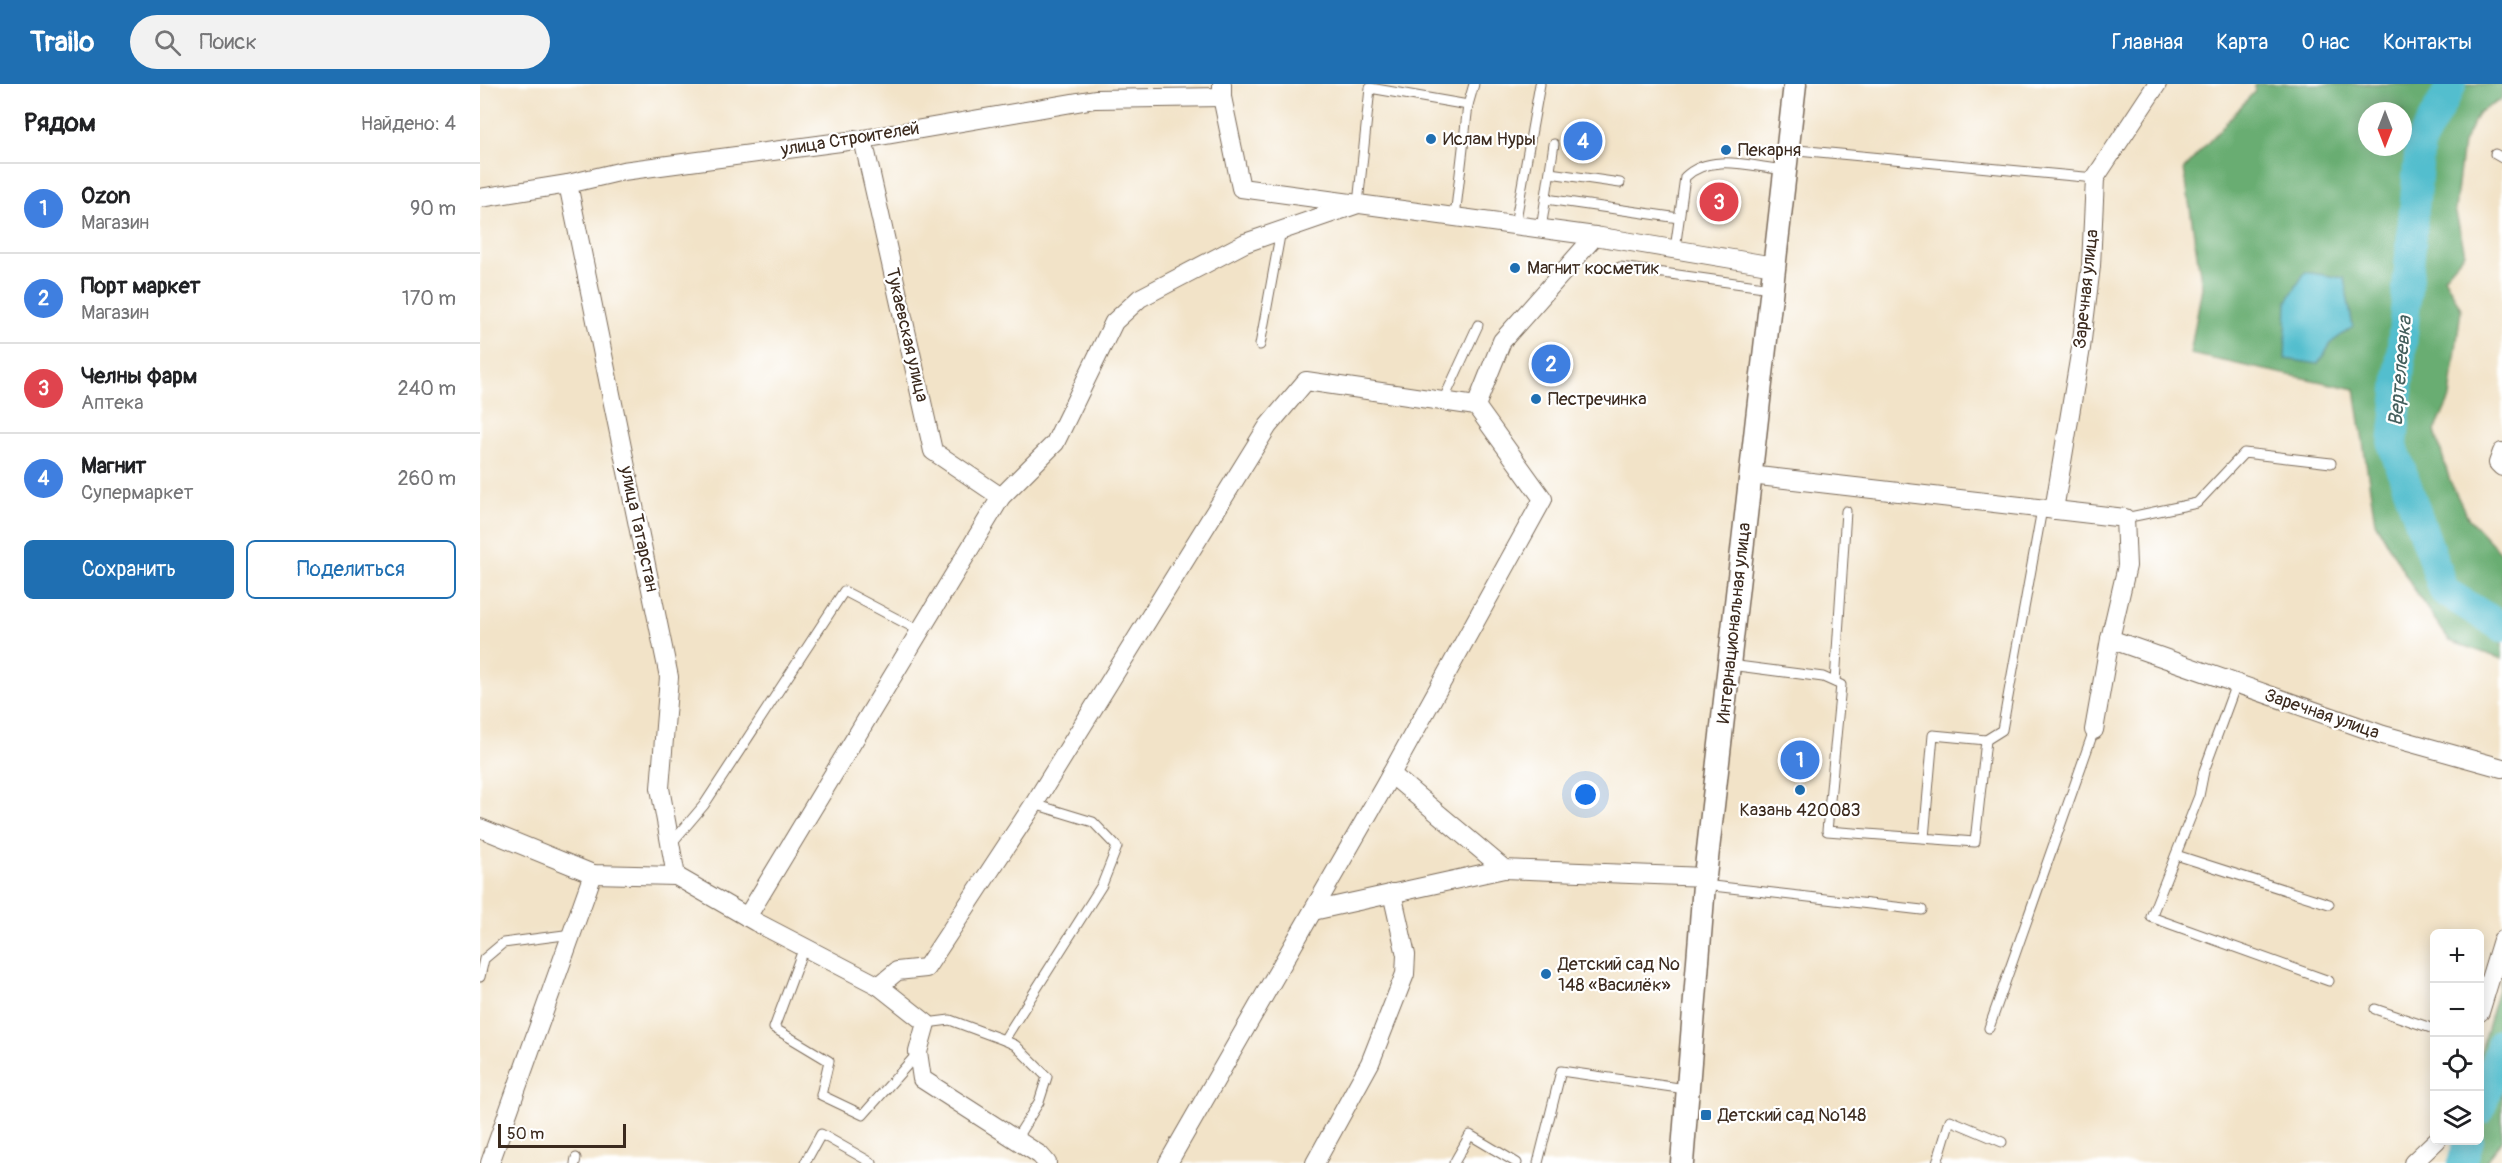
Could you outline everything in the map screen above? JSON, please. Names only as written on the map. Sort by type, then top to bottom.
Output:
[{"type":"street","name":"Интернациональная улица","points":[[1682,1163],[1704,881],[1795,84]]},
{"type":"street","points":[[2095,178],[2157,84]]},
{"type":"street","points":[[1222,90],[1241,188],[1595,236],[1774,266]]},
{"type":"street","name":"улица Строителей","points":[[480,198],[568,184],[623,171],[863,139],[1095,99],[1222,90]]},
{"type":"street","name":"Тукаевская улица","points":[[863,139],[933,451],[1001,497]]},
{"type":"street","name":"Заречная улица","points":[[2048,509],[2081,348],[2091,266],[2095,178]]},
{"type":"street","name":"улица Татарстан","points":[[568,184],[669,677],[660,788],[676,876]]},
{"type":"street","points":[[747,917],[1001,497],[1055,443],[1114,322],[1140,298],[1245,243],[1358,204]]},
{"type":"street","points":[[1476,406],[1502,341],[1595,236]]},
{"type":"street","points":[[879,986],[897,970],[926,968],[1034,804],[1268,426],[1306,381],[1476,406],[1543,499],[1391,774],[1168,1163]]},
{"type":"street","points":[[2502,452],[2498,463],[2502,467]]},
{"type":"street","points":[[1750,475],[2126,518],[2127,566],[2110,639],[2094,730]]},
{"type":"street","name":"Заречная улица","points":[[2110,639],[2383,735],[2502,768]]},
{"type":"street","points":[[1391,774],[1504,869]]},
{"type":"street","points":[[480,828],[593,874],[676,876],[747,917],[879,986],[926,1023],[918,1052],[922,1079],[1040,1155],[1047,1163]]},
{"type":"street","points":[[1313,910],[1504,869],[1704,881]]},
{"type":"street","points":[[490,1163],[593,874]]},
{"type":"street","points":[[1315,1163],[1370,1063],[1406,974],[1406,955],[1392,893]]},
{"type":"street","points":[[2484,999],[2502,940]]},
{"type":"street","points":[[2413,1163],[2432,1145]]},
{"type":"lane","points":[[1455,217],[1468,105],[1474,84]]},
{"type":"lane","points":[[1515,225],[1540,84]]},
{"type":"lane","points":[[1358,204],[1370,88],[1468,105]]},
{"type":"lane","points":[[1541,229],[1554,144]]},
{"type":"lane","points":[[1675,249],[1685,177],[1692,170],[1716,162],[1786,160],[2095,178]]},
{"type":"lane","points":[[1550,172],[1620,183]]},
{"type":"lane","points":[[1546,199],[1679,218]]},
{"type":"lane","points":[[1260,345],[1281,230]]},
{"type":"lane","points":[[1620,267],[1771,288]]},
{"type":"lane","points":[[1442,402],[1478,325]]},
{"type":"lane","points":[[2126,518],[2197,503],[2244,453],[2331,463]]},
{"type":"lane","points":[[1924,838],[1933,735],[1986,740],[2002,730],[2048,509]]},
{"type":"lane","points":[[1835,682],[1846,511]]},
{"type":"lane","points":[[670,845],[704,805],[844,591],[920,631]]},
{"type":"lane","points":[[1730,665],[1822,677],[1840,685],[1827,831],[1975,842],[1986,740]]},
{"type":"lane","points":[[2236,684],[2204,771],[2199,796],[2151,917],[2329,981]]},
{"type":"lane","points":[[1989,1028],[2094,730]]},
{"type":"lane","points":[[1004,1040],[1102,885],[1117,847],[1094,822],[1034,804]]},
{"type":"lane","points":[[2176,855],[2329,904]]},
{"type":"lane","points":[[1704,881],[1922,910]]},
{"type":"lane","points":[[480,977],[484,960],[502,943],[572,934]]},
{"type":"lane","points":[[804,947],[774,1028],[829,1060],[821,1095],[863,1116],[918,1052]]},
{"type":"lane","points":[[2375,1009],[2430,1028]]},
{"type":"lane","points":[[926,1023],[950,1020],[1004,1040],[1015,1045],[1047,1077],[1039,1102],[1016,1139]]},
{"type":"lane","points":[[1538,1163],[1561,1071],[1689,1089]]},
{"type":"lane","points":[[1938,1163],[1950,1120],[2002,1142]]},
{"type":"lane","points":[[805,1163],[821,1134],[872,1163]]},
{"type":"lane","points":[[1454,1163],[1470,1135],[1517,1163]]},
{"type":"green space","points":[[2255,84],[2502,84],[2502,99],[2479,112],[2463,143],[2455,209],[2465,253],[2444,277],[2461,309],[2450,398],[2435,431],[2450,481],[2468,518],[2502,554],[2502,659],[2450,641],[2416,593],[2375,522],[2355,389],[2190,354],[2202,287],[2184,169],[2255,91]]},
{"type":"green space","points":[[2502,975],[2502,1139],[2486,1163],[2452,1163],[2460,1151],[2461,1145],[2484,1145],[2484,1039]]},
{"type":"water","points":[[2305,272],[2344,278],[2353,327],[2332,342],[2318,364],[2285,359],[2287,301]]},
{"type":"waterway","name":"Вертелеевка","points":[[2452,84],[2420,143],[2393,446],[2444,591],[2502,627]]},
{"type":"waterway","name":"Вертелеевка","points":[[2484,1098],[2502,1042]]},
{"type":"waterway","name":"Вертелеевка","points":[[2462,1163],[2467,1145]]},
{"type":"place","name":"Ислам Нуры","points":[[1431,139]]},
{"type":"place","name":"Магнит","points":[[1583,141]]},
{"type":"place","name":"Пекарня","points":[[1726,150]]},
{"type":"place","name":"Челны фарм","points":[[1719,202]]},
{"type":"place","name":"Магнит косметик","points":[[1515,268]]},
{"type":"place","name":"Порт маркет","points":[[1551,364]]},
{"type":"place","name":"Пестречинка","points":[[1536,399]]},
{"type":"place","name":"Ozon","points":[[1800,760]]},
{"type":"place","name":"Казань 420083","points":[[1800,790]]},
{"type":"place","name":"Детский сад № 148 «Василёк»","points":[[1546,974]]},
{"type":"place","name":"Детский сад №148","points":[[1706,1115]]}]
